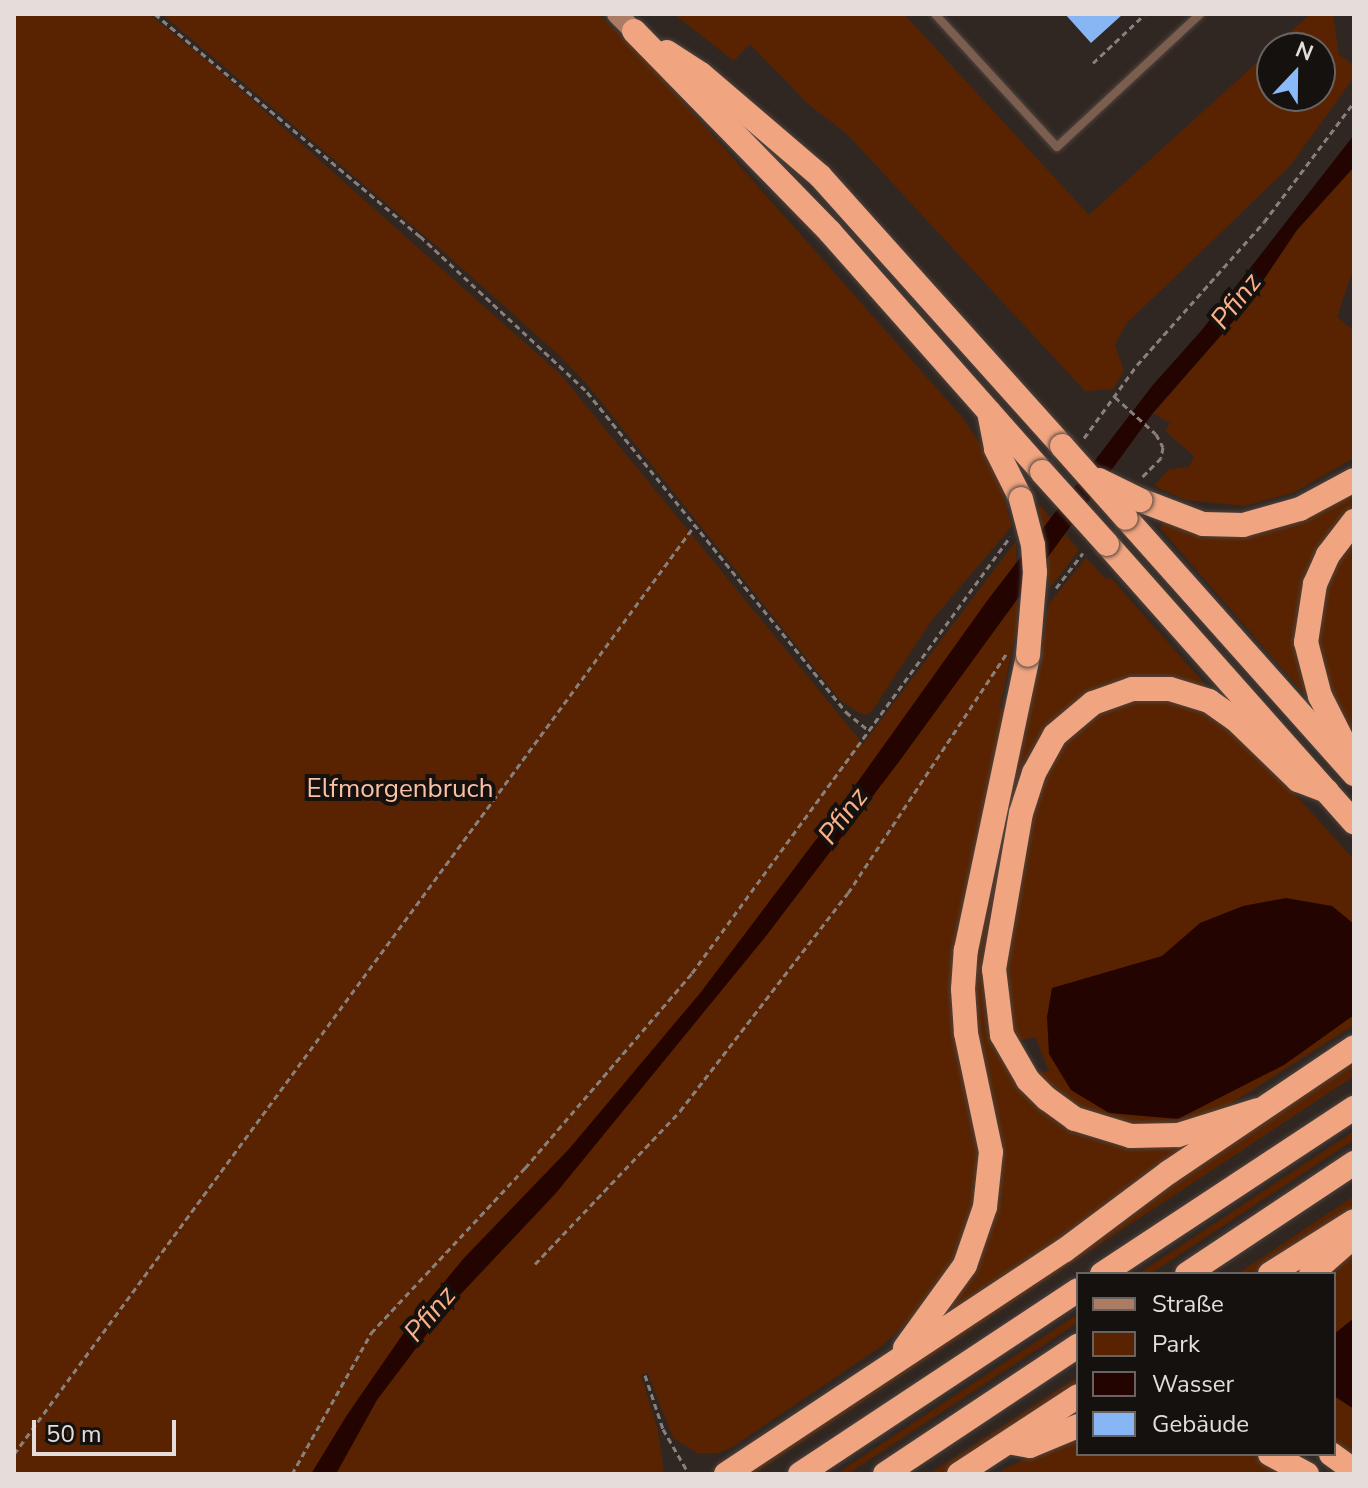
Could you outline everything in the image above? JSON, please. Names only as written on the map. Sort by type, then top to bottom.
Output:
[{"type":"highway","points":[[626,23],[788,188],[1042,472],[1095,548],[1354,822]]},
{"type":"highway","points":[[626,23],[701,74],[820,176],[1087,473],[1135,499],[1203,524],[1243,525],[1300,509],[1354,480]]},
{"type":"highway","points":[[892,1365],[932,1315],[965,1265],[985,1207],[991,1152],[966,1033],[963,989],[966,950],[1035,572],[1033,545],[1021,499],[996,449],[988,409]]},
{"type":"highway","points":[[1135,499],[1354,774]]},
{"type":"highway","points":[[1354,521],[1328,555],[1315,584],[1306,642],[1320,696],[1354,763]]},
{"type":"highway","points":[[1258,1110],[1178,1135],[1131,1136],[1075,1119],[1028,1080],[1002,1035],[994,969],[1021,813],[1034,773],[1055,735],[1093,703],[1132,689],[1170,689],[1209,701],[1235,719],[1298,780],[1327,791]]},
{"type":"highway","points":[[726,1474],[1065,1250],[1258,1110],[1354,1047]]},
{"type":"highway","points":[[1105,1272],[1354,1108]]},
{"type":"highway","points":[[1190,1272],[1354,1163]]},
{"type":"highway","points":[[1273,1272],[1354,1221]]},
{"type":"highway","points":[[1313,1272],[1354,1237]]},
{"type":"highway","points":[[800,1474],[1076,1291]]},
{"type":"highway","points":[[885,1474],[1076,1347]]},
{"type":"highway","points":[[959,1474],[1076,1397]]},
{"type":"highway","points":[[1007,1442],[1030,1446],[1076,1427]]},
{"type":"highway","points":[[1274,1456],[1307,1474]]},
{"type":"highway","points":[[1334,1456],[1354,1471]]},
{"type":"lane","points":[[935,14],[1057,147],[1200,14]]},
{"type":"path","points":[[155,14],[420,236],[587,392],[846,712],[868,730]]},
{"type":"path","points":[[1093,63],[1145,14]]},
{"type":"path","points":[[1088,433],[1137,365],[1264,222],[1354,102]]},
{"type":"path","points":[[1115,397],[1156,434],[1163,447],[1161,458],[1135,499]]},
{"type":"path","points":[[14,1454],[695,525]]},
{"type":"path","points":[[292,1474],[371,1333],[525,1168],[692,973],[1014,532]]},
{"type":"path","points":[[1056,588],[1095,548]]},
{"type":"path","points":[[535,1264],[680,1111],[848,893],[1019,652]]},
{"type":"path","points":[[645,1375],[663,1429],[689,1474]]},
{"type":"green space","name":"Elfmorgenbruch","points":[[14,14],[149,14],[216,68],[561,375],[863,744],[1016,541],[1018,622],[1000,707],[1004,710],[997,753],[956,944],[982,1175],[963,1247],[925,1306],[882,1346],[731,1448],[718,1453],[697,1453],[673,1438],[648,1373],[641,1375],[658,1430],[664,1474],[14,1474]]},
{"type":"green space","points":[[162,14],[598,14],[640,53],[961,416],[989,455],[1007,493],[1003,495],[1012,526],[932,620],[872,711],[866,715],[840,700],[587,384],[561,357],[445,253]]},
{"type":"green space","points":[[674,14],[904,14],[1089,215],[1256,64],[1256,112],[1329,112],[1290,166],[1126,324],[1115,345],[1124,371],[1113,389],[1085,391],[846,133],[808,104],[750,44],[734,61]]},
{"type":"green space","points":[[1310,14],[1333,14],[1336,32],[1290,32]]},
{"type":"green space","points":[[1336,34],[1339,55],[1354,65],[1354,77],[1336,102]]},
{"type":"green space","points":[[1354,167],[1354,267],[1337,317],[1354,331],[1354,458],[1293,493],[1244,506],[1185,500],[1154,486],[1169,469],[1189,467],[1194,456],[1165,431],[1170,423],[1153,413],[1244,309],[1297,230]]},
{"type":"green space","points":[[1354,491],[1354,507],[1319,549],[1299,602],[1298,648],[1312,703],[1160,528],[1163,522],[1177,526]]},
{"type":"green space","points":[[1037,502],[1079,550],[1049,589],[1047,551]]},
{"type":"green space","points":[[1354,535],[1354,738],[1330,697],[1316,639],[1327,577]]},
{"type":"green space","points":[[1086,558],[1106,579],[1110,577],[1214,694],[1091,692],[1055,720],[1008,826],[983,970],[987,1018],[997,1050],[1068,1128],[1102,1141],[1141,1147],[1163,1148],[1192,1142],[1086,1222],[938,1322],[980,1257],[996,1209],[1001,1150],[996,1114],[976,1032],[973,971],[1033,671],[1039,671],[1048,605]]},
{"type":"green space","points":[[1133,698],[1179,700],[1217,717],[1262,757],[1354,860],[1354,1025],[1229,1105],[1177,1124],[1141,1126],[1076,1108],[1034,1073],[1049,1071],[1035,1037],[1021,1040],[1024,1050],[1015,1044],[1003,983],[1033,802],[1058,745],[1095,713]]},
{"type":"green space","points":[[1354,1054],[1354,1076],[754,1474],[737,1474]]},
{"type":"green space","points":[[1354,1131],[1354,1140],[1153,1272],[1141,1272]]},
{"type":"green space","points":[[1354,1196],[1354,1213],[1256,1272],[1240,1272]]},
{"type":"green space","points":[[1354,1248],[1354,1458],[1336,1443],[1336,1272],[1326,1272]]},
{"type":"green space","points":[[1076,1315],[1076,1323],[1059,1335],[848,1474],[836,1474]]},
{"type":"green space","points":[[1076,1377],[1076,1388],[983,1450],[946,1474],[929,1474]]},
{"type":"green space","points":[[1076,1437],[1076,1456],[1254,1456],[1288,1474],[995,1474],[1054,1444]]},
{"type":"water","name":"Pfinz","points":[[1354,135],[1354,167],[1297,230],[1244,309],[1153,413],[898,763],[766,936],[556,1193],[442,1314],[377,1400],[336,1474],[311,1474],[347,1415],[412,1321],[464,1258],[569,1149],[701,992],[824,829],[987,601],[1152,386],[1201,331]]},
{"type":"water","points":[[1286,898],[1332,906],[1354,924],[1354,1015],[1284,1065],[1178,1119],[1109,1113],[1071,1090],[1049,1054],[1047,1017],[1052,988],[1162,956],[1200,923],[1243,906]]},
{"type":"water","points":[[1354,1318],[1354,1409],[1336,1397],[1336,1332]]},
{"type":"building","points":[[1065,14],[1123,14],[1091,43]]}]
